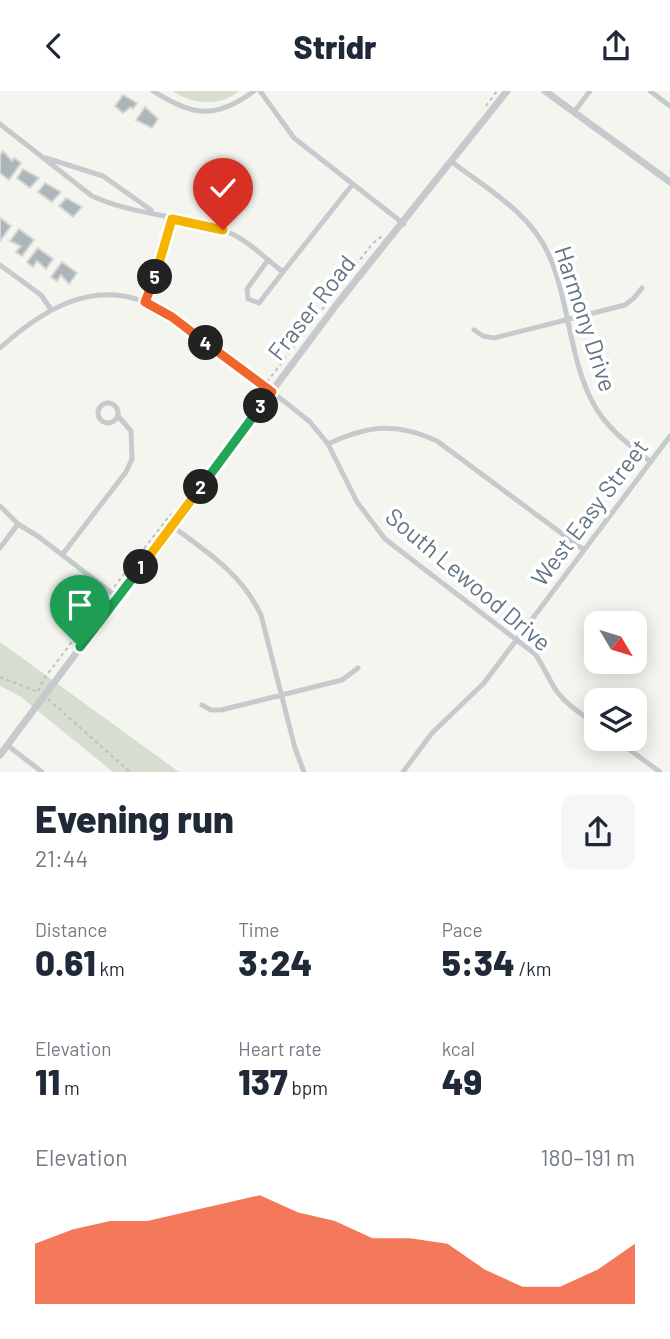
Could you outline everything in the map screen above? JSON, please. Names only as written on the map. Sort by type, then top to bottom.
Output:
[{"type":"street","points":[[153,91],[187,109],[209,112],[229,107],[254,91]]},
{"type":"street","points":[[260,91],[294,138],[404,224]]},
{"type":"street","name":"Fraser Road","points":[[0,755],[337,304],[404,224],[507,91]]},
{"type":"street","points":[[545,91],[670,182]]},
{"type":"street","points":[[574,112],[590,91]]},
{"type":"street","points":[[650,91],[670,106]]},
{"type":"street","points":[[0,124],[92,196],[108,204],[154,212],[234,235],[284,272]]},
{"type":"street","points":[[40,156],[103,176],[117,183],[154,212]]},
{"type":"street","name":"Harmony Drive","points":[[452,162],[510,206],[536,233],[548,252],[592,401],[623,441],[651,461]]},
{"type":"street","points":[[268,260],[247,289],[248,299],[259,303],[265,299],[352,185]]},
{"type":"street","points":[[0,348],[50,309],[87,298],[106,296],[145,302],[161,260],[172,219]]},
{"type":"street","points":[[0,265],[41,295],[50,309]]},
{"type":"street","points":[[474,330],[483,336],[494,338],[568,320],[625,305],[642,288]]},
{"type":"street","name":"South Lewood Drive","points":[[145,302],[172,317],[310,422],[328,444],[357,502],[385,540],[535,654],[568,704],[584,716]]},
{"type":"street","points":[[62,555],[126,472],[132,459],[131,431],[118,416]]},
{"type":"street","points":[[328,444],[364,431],[386,428],[413,430],[437,441],[584,550]]},
{"type":"street","name":"West Easy Street","points":[[403,772],[432,733],[484,683],[670,436]]},
{"type":"street","points":[[0,506],[18,524],[117,597]]},
{"type":"street","points":[[0,548],[18,524]]},
{"type":"street","points":[[172,526],[229,568],[253,597],[261,615],[295,748],[304,772]]},
{"type":"street","points":[[202,705],[211,710],[221,710],[342,680],[358,668]]},
{"type":"street","points":[[8,745],[42,772]]},
{"type":"street","points":[[631,751],[660,772]]},
{"type":"path","points":[[0,677],[44,696],[101,743],[130,772]]},
{"type":"shaded area","points":[[172,91],[239,91],[223,100],[206,102],[188,99]]},
{"type":"shaded area","points":[[0,642],[179,772],[113,772],[21,697],[0,686]]},
{"type":"building","points":[[123,95],[137,103],[133,109],[131,107],[123,113],[115,106]]},
{"type":"building","points":[[145,107],[158,119],[152,128],[136,120]]},
{"type":"building","points":[[3,151],[12,161],[14,158],[21,163],[9,180],[0,173],[0,156]]},
{"type":"building","points":[[23,169],[39,178],[30,188],[17,178]]},
{"type":"building","points":[[45,183],[61,192],[52,202],[38,192]]},
{"type":"building","points":[[66,198],[82,207],[73,217],[59,206]]},
{"type":"building","points":[[0,218],[11,226],[0,241]]},
{"type":"building","points":[[19,229],[34,240],[22,256],[16,252],[21,246],[10,241]]},
{"type":"building","points":[[38,248],[53,259],[46,269],[37,261],[33,267],[27,262]]},
{"type":"building","points":[[62,262],[77,273],[69,284],[61,275],[57,281],[51,277]]},
{"type":"route","points":[[80,647],[272,392],[172,317],[145,302],[161,260],[172,219],[223,230]]}]
